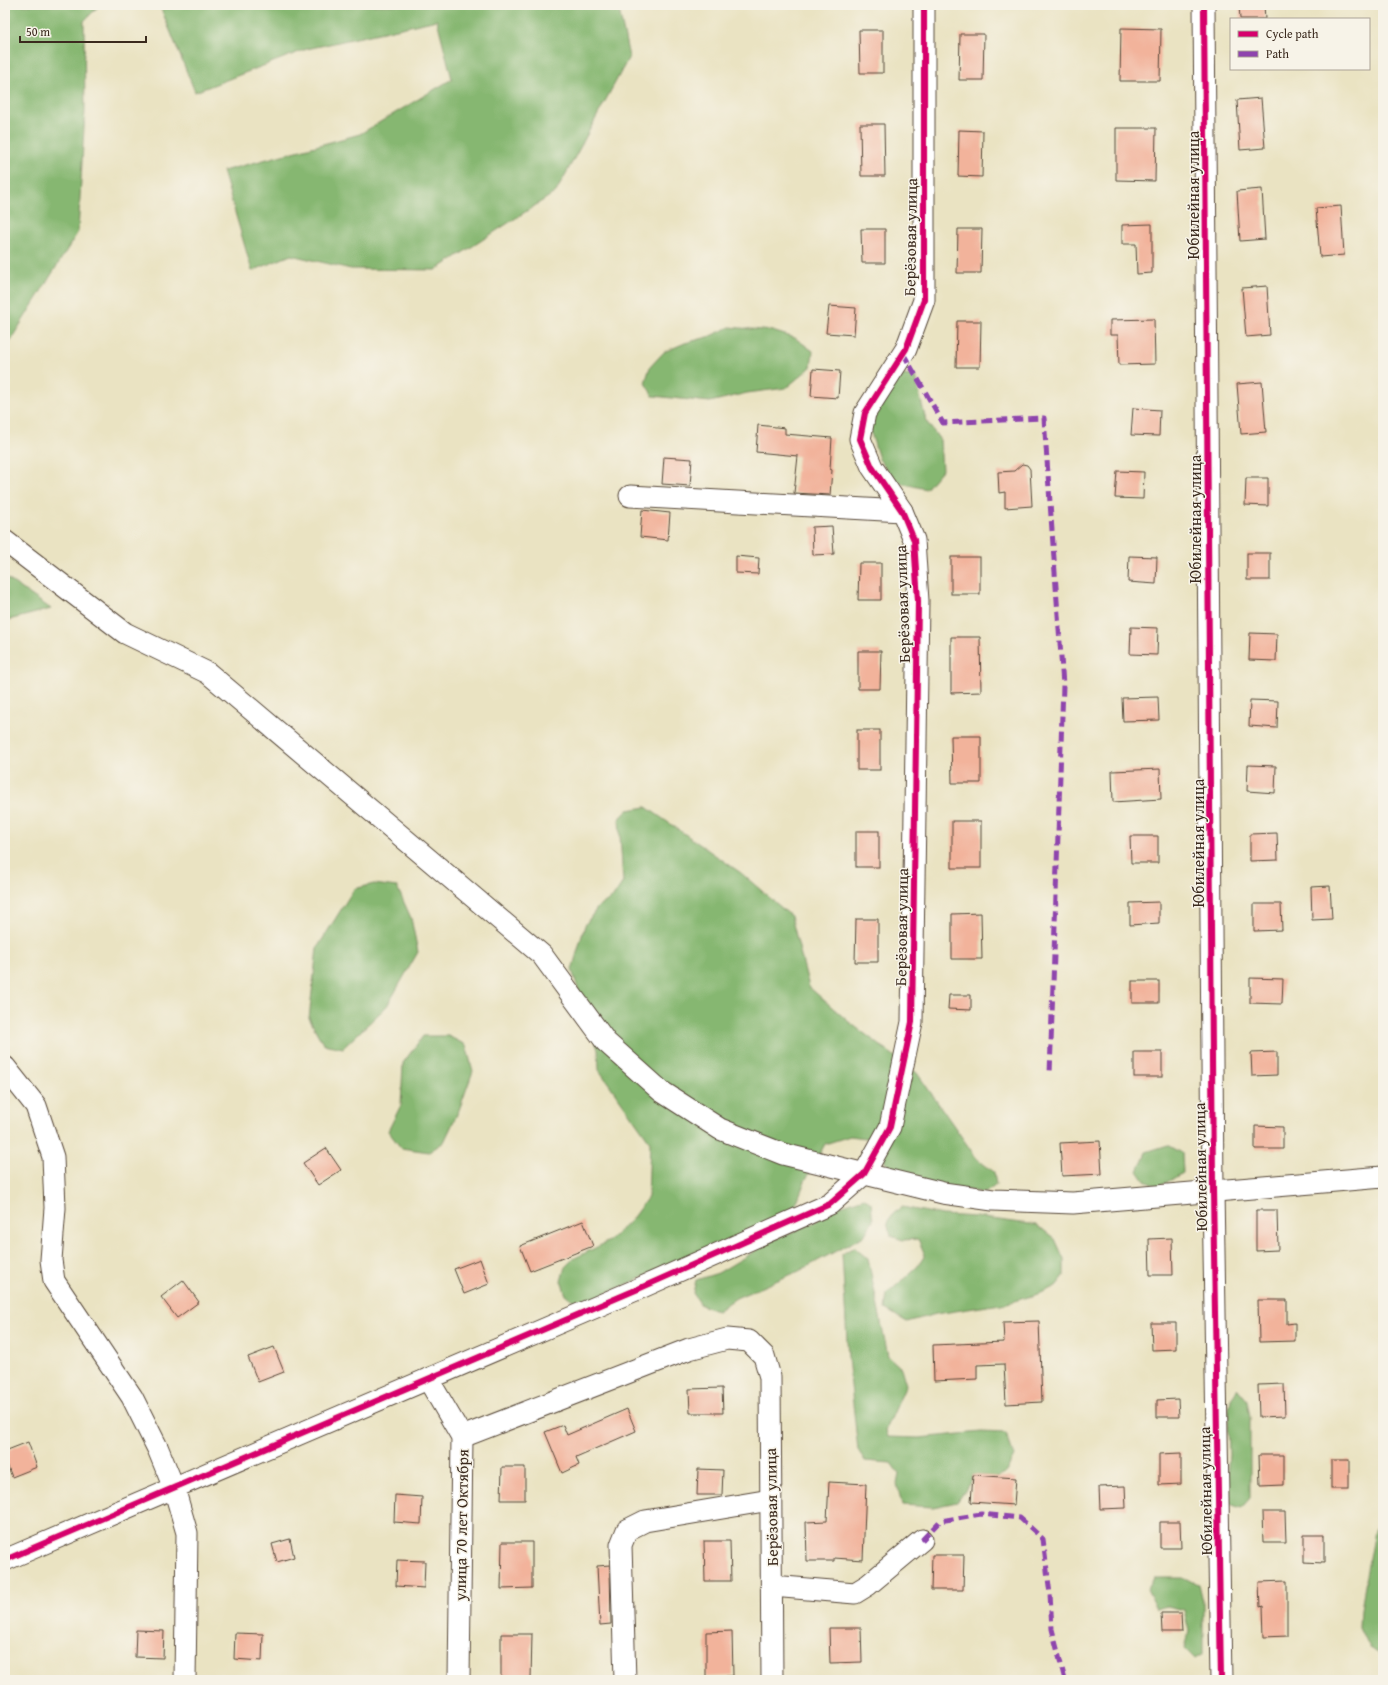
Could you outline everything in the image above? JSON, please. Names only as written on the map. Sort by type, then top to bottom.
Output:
[{"type":"street","name":"Берёзовая улица","points":[[5,1560],[638,1289],[830,1204],[864,1174],[890,1127],[912,1022],[918,601],[914,540],[902,511],[872,467],[860,439],[865,413],[906,349],[924,300],[924,5]]},
{"type":"street","name":"Юбилейная улица","points":[[1204,5],[1213,1190],[1221,1680]]},
{"type":"street","points":[[630,496],[902,511]]},
{"type":"street","points":[[5,541],[125,633],[208,673],[221,683],[542,955],[606,1042],[661,1091],[720,1129],[783,1154],[943,1193],[993,1200],[1073,1203],[1213,1190],[1383,1177]]},
{"type":"street","points":[[5,1067],[36,1106],[53,1157],[55,1208],[51,1260],[54,1281],[132,1397],[158,1449],[174,1488],[187,1533],[186,1680]]},
{"type":"street","name":"Берёзовая улица","points":[[462,1437],[689,1350],[727,1339],[749,1341],[764,1356],[770,1377],[772,1680]]},
{"type":"street","name":"улица 70 лет Октября","points":[[428,1379],[462,1437],[459,1680]]},
{"type":"street","points":[[625,1680],[621,1545],[627,1530],[645,1521],[770,1500]]},
{"type":"street","points":[[772,1586],[855,1593],[868,1585],[922,1540]]},
{"type":"green space","points":[[5,5],[100,5],[84,21],[85,110],[78,232],[5,349]]},
{"type":"green space","points":[[158,5],[618,5],[629,57],[556,192],[436,270],[351,269],[291,255],[252,271],[223,171],[360,134],[452,79],[437,20],[307,49],[195,92],[162,11]]},
{"type":"green space","points":[[730,327],[772,331],[795,338],[813,351],[811,367],[786,388],[747,393],[710,402],[653,396],[645,383],[650,367],[664,352],[685,343],[708,337]]},
{"type":"green space","points":[[901,375],[915,376],[926,421],[940,440],[942,470],[926,489],[896,482],[879,459],[868,423]]},
{"type":"green space","points":[[5,577],[51,609],[5,621]]},
{"type":"green space","points":[[646,807],[741,873],[791,916],[809,987],[849,1022],[917,1073],[977,1159],[994,1172],[996,1185],[985,1193],[894,1178],[874,1139],[850,1136],[825,1144],[805,1181],[793,1212],[579,1305],[566,1295],[561,1281],[565,1267],[573,1259],[609,1241],[631,1220],[648,1197],[650,1142],[599,1070],[598,1050],[572,970],[585,925],[598,907],[613,897],[623,882],[619,819],[628,810]]},
{"type":"green space","points":[[374,884],[397,887],[411,918],[418,952],[387,1006],[343,1048],[323,1044],[309,1018],[317,948],[354,889]]},
{"type":"green space","points":[[423,1036],[448,1036],[466,1045],[473,1071],[459,1110],[444,1142],[429,1152],[401,1148],[388,1131],[401,1105],[403,1063]]},
{"type":"green space","points":[[1168,1145],[1182,1153],[1183,1173],[1158,1187],[1145,1181],[1138,1171],[1146,1152]]},
{"type":"green space","points":[[864,1198],[871,1203],[873,1221],[864,1236],[799,1271],[736,1298],[717,1311],[701,1305],[693,1293],[696,1280],[718,1273],[775,1239],[812,1224],[834,1208]]},
{"type":"green space","points":[[902,1207],[943,1215],[976,1217],[1037,1225],[1055,1239],[1064,1259],[1064,1276],[1056,1286],[1039,1294],[1007,1303],[936,1314],[907,1322],[885,1309],[887,1294],[918,1266],[925,1255],[918,1239],[903,1240],[891,1236],[887,1222],[893,1214]]},
{"type":"green space","points":[[854,1247],[868,1259],[888,1356],[901,1368],[906,1385],[886,1430],[888,1437],[919,1438],[981,1432],[1006,1433],[1014,1456],[1006,1472],[996,1477],[973,1475],[970,1484],[957,1502],[933,1507],[902,1505],[897,1484],[899,1474],[891,1463],[865,1461],[858,1450],[848,1358],[842,1254]]},
{"type":"green space","points":[[1238,1389],[1247,1400],[1250,1418],[1250,1498],[1241,1508],[1230,1504],[1226,1487],[1229,1455],[1228,1414],[1231,1399]]},
{"type":"green space","points":[[1383,1519],[1383,1655],[1370,1648],[1360,1627],[1361,1609],[1375,1531]]},
{"type":"green space","points":[[1154,1578],[1183,1578],[1199,1585],[1203,1602],[1203,1654],[1195,1659],[1185,1649],[1189,1631],[1184,1610],[1166,1606],[1157,1609],[1147,1589]]},
{"type":"building","points":[[1239,5],[1264,5],[1265,18],[1240,18]]},
{"type":"building","points":[[1121,28],[1161,29],[1160,81],[1120,81]]},
{"type":"building","points":[[859,30],[883,30],[883,73],[860,73]]},
{"type":"building","points":[[960,34],[984,34],[983,80],[959,80]]},
{"type":"building","points":[[1261,98],[1265,148],[1240,150],[1237,100]]},
{"type":"building","points":[[860,124],[884,124],[885,176],[861,176]]},
{"type":"building","points":[[1116,128],[1156,128],[1155,181],[1116,180]]},
{"type":"building","points":[[959,130],[983,131],[982,177],[958,176]]},
{"type":"building","points":[[1262,189],[1265,239],[1240,241],[1237,191]]},
{"type":"building","points":[[1341,206],[1344,255],[1320,257],[1316,208]]},
{"type":"building","points":[[1152,224],[1152,273],[1137,274],[1136,244],[1122,244],[1122,225]]},
{"type":"building","points":[[861,229],[885,229],[885,263],[862,263]]},
{"type":"building","points":[[958,229],[982,229],[981,273],[957,273]]},
{"type":"building","points":[[1267,286],[1270,335],[1246,337],[1242,288]]},
{"type":"building","points":[[829,306],[856,308],[854,335],[826,333]]},
{"type":"building","points":[[1154,319],[1155,364],[1119,365],[1118,335],[1110,335],[1110,320]]},
{"type":"building","points":[[957,321],[981,321],[980,367],[956,367]]},
{"type":"building","points":[[813,369],[840,371],[838,398],[811,396]]},
{"type":"building","points":[[1262,382],[1266,432],[1241,434],[1237,384]]},
{"type":"building","points":[[1133,408],[1160,410],[1159,436],[1131,435]]},
{"type":"building","points":[[758,425],[785,428],[785,434],[832,438],[830,495],[794,493],[798,456],[756,452]]},
{"type":"building","points":[[664,457],[692,459],[690,486],[662,484]]},
{"type":"building","points":[[1022,464],[1027,465],[1030,469],[1032,506],[1005,508],[1005,492],[999,493],[998,472],[1014,471]]},
{"type":"building","points":[[1117,471],[1144,472],[1143,499],[1115,498]]},
{"type":"building","points":[[1246,478],[1268,478],[1268,506],[1245,505]]},
{"type":"building","points":[[642,510],[670,513],[668,540],[640,537]]},
{"type":"building","points":[[832,526],[834,554],[813,555],[812,527]]},
{"type":"building","points":[[1247,553],[1270,553],[1270,580],[1247,580]]},
{"type":"building","points":[[736,556],[759,558],[758,574],[736,573]]},
{"type":"building","points":[[1129,556],[1157,557],[1156,584],[1128,582]]},
{"type":"building","points":[[951,557],[980,557],[980,594],[951,594]]},
{"type":"building","points":[[859,563],[881,563],[881,600],[858,600]]},
{"type":"building","points":[[1131,627],[1158,628],[1157,655],[1130,654]]},
{"type":"building","points":[[1250,633],[1277,634],[1276,661],[1249,660]]},
{"type":"building","points":[[951,637],[980,637],[981,692],[951,693]]},
{"type":"building","points":[[858,651],[881,651],[880,689],[858,689]]},
{"type":"building","points":[[1158,697],[1159,720],[1123,721],[1122,698]]},
{"type":"building","points":[[1250,700],[1278,701],[1277,728],[1249,726]]},
{"type":"building","points":[[857,730],[880,730],[880,770],[857,770]]},
{"type":"building","points":[[951,736],[981,736],[981,783],[952,783]]},
{"type":"building","points":[[1248,765],[1276,766],[1275,793],[1247,791]]},
{"type":"building","points":[[1160,769],[1161,799],[1113,802],[1112,771]]},
{"type":"building","points":[[952,821],[981,821],[981,868],[952,868]]},
{"type":"building","points":[[856,831],[879,831],[879,867],[856,867]]},
{"type":"building","points":[[1277,833],[1278,860],[1250,861],[1250,834]]},
{"type":"building","points":[[1130,836],[1158,836],[1158,863],[1131,863]]},
{"type":"building","points":[[1330,886],[1332,919],[1312,920],[1311,887]]},
{"type":"building","points":[[1159,902],[1159,923],[1130,925],[1130,903]]},
{"type":"building","points":[[1254,904],[1281,904],[1282,930],[1254,931]]},
{"type":"building","points":[[981,913],[982,959],[952,959],[952,914]]},
{"type":"building","points":[[856,919],[878,919],[878,962],[855,962]]},
{"type":"building","points":[[1250,978],[1283,979],[1282,1004],[1250,1003]]},
{"type":"building","points":[[1132,981],[1159,981],[1159,1003],[1132,1003]]},
{"type":"building","points":[[949,995],[971,995],[971,1010],[948,1009]]},
{"type":"building","points":[[1134,1052],[1162,1052],[1162,1077],[1134,1077]]},
{"type":"building","points":[[1277,1052],[1277,1075],[1252,1076],[1251,1053]]},
{"type":"building","points":[[1255,1126],[1283,1127],[1283,1149],[1255,1149]]},
{"type":"building","points":[[1100,1141],[1102,1174],[1062,1176],[1060,1143]]},
{"type":"building","points":[[326,1148],[341,1170],[318,1185],[303,1163]]},
{"type":"building","points":[[1256,1210],[1277,1210],[1278,1250],[1256,1251]]},
{"type":"building","points":[[583,1221],[593,1246],[530,1271],[520,1246]]},
{"type":"building","points":[[1172,1238],[1173,1275],[1150,1275],[1149,1239]]},
{"type":"building","points":[[480,1259],[489,1284],[464,1294],[454,1269]]},
{"type":"building","points":[[183,1280],[199,1302],[177,1318],[161,1297]]},
{"type":"building","points":[[1258,1300],[1287,1300],[1287,1324],[1295,1323],[1295,1341],[1259,1342]]},
{"type":"building","points":[[1039,1321],[1042,1402],[1006,1404],[1004,1364],[977,1365],[977,1379],[934,1381],[933,1345],[1004,1342],[1003,1322]]},
{"type":"building","points":[[1151,1323],[1176,1323],[1176,1349],[1152,1350]]},
{"type":"building","points":[[274,1347],[284,1372],[258,1382],[248,1357]]},
{"type":"building","points":[[1284,1384],[1285,1416],[1259,1417],[1258,1385]]},
{"type":"building","points":[[722,1388],[723,1413],[690,1413],[689,1389]]},
{"type":"building","points":[[1178,1399],[1179,1417],[1157,1417],[1157,1400]]},
{"type":"building","points":[[627,1409],[636,1431],[576,1457],[579,1465],[562,1473],[545,1432],[563,1425],[567,1435]]},
{"type":"building","points":[[28,1442],[37,1467],[12,1477],[5,1459],[5,1451]]},
{"type":"building","points":[[1181,1453],[1181,1484],[1159,1485],[1159,1454]]},
{"type":"building","points":[[1259,1455],[1284,1455],[1284,1485],[1260,1486]]},
{"type":"building","points":[[1331,1460],[1349,1460],[1349,1489],[1331,1489]]},
{"type":"building","points":[[502,1467],[525,1467],[525,1500],[501,1500]]},
{"type":"building","points":[[698,1469],[723,1470],[722,1495],[697,1495]]},
{"type":"building","points":[[973,1475],[1016,1478],[1014,1505],[971,1502]]},
{"type":"building","points":[[829,1482],[866,1484],[863,1560],[834,1558],[834,1561],[807,1561],[806,1522],[827,1521]]},
{"type":"building","points":[[1125,1486],[1126,1508],[1100,1509],[1099,1487]]},
{"type":"building","points":[[395,1495],[422,1497],[421,1524],[394,1522]]},
{"type":"building","points":[[1262,1512],[1285,1512],[1286,1543],[1263,1543]]},
{"type":"building","points":[[1160,1522],[1180,1522],[1181,1548],[1160,1548]]},
{"type":"building","points":[[1304,1535],[1324,1535],[1324,1563],[1304,1562]]},
{"type":"building","points":[[290,1539],[294,1557],[277,1562],[272,1544]]},
{"type":"building","points":[[704,1541],[730,1541],[731,1581],[705,1581]]},
{"type":"building","points":[[502,1542],[532,1542],[532,1588],[501,1589]]},
{"type":"building","points":[[932,1555],[964,1555],[963,1590],[931,1590]]},
{"type":"building","points":[[397,1560],[425,1561],[424,1588],[396,1586]]},
{"type":"building","points":[[610,1565],[611,1624],[600,1625],[597,1566]]},
{"type":"building","points":[[1287,1581],[1287,1636],[1264,1637],[1263,1606],[1260,1607],[1259,1582]]},
{"type":"building","points":[[1161,1613],[1181,1613],[1182,1632],[1162,1632]]},
{"type":"building","points":[[829,1628],[861,1628],[862,1662],[830,1663]]},
{"type":"building","points":[[136,1630],[164,1631],[163,1658],[135,1657]]},
{"type":"building","points":[[732,1631],[733,1676],[706,1677],[706,1632]]},
{"type":"building","points":[[235,1633],[263,1634],[262,1661],[234,1659]]},
{"type":"building","points":[[501,1634],[532,1634],[531,1679],[501,1679]]},
{"type":"marked path","points":[[903,353],[943,423],[1044,418],[1063,685],[1050,1074]]},
{"type":"marked path","points":[[922,1540],[940,1521],[981,1514],[1020,1518],[1043,1539],[1050,1594],[1052,1629],[1065,1680]]},
{"type":"cycle path","points":[[5,1560],[638,1289],[830,1204],[864,1174],[890,1127],[912,1022],[918,601],[914,540],[902,511],[872,467],[860,439],[865,413],[906,349],[924,300],[924,5]]},
{"type":"cycle path","points":[[1204,5],[1213,1190],[1221,1680]]}]
